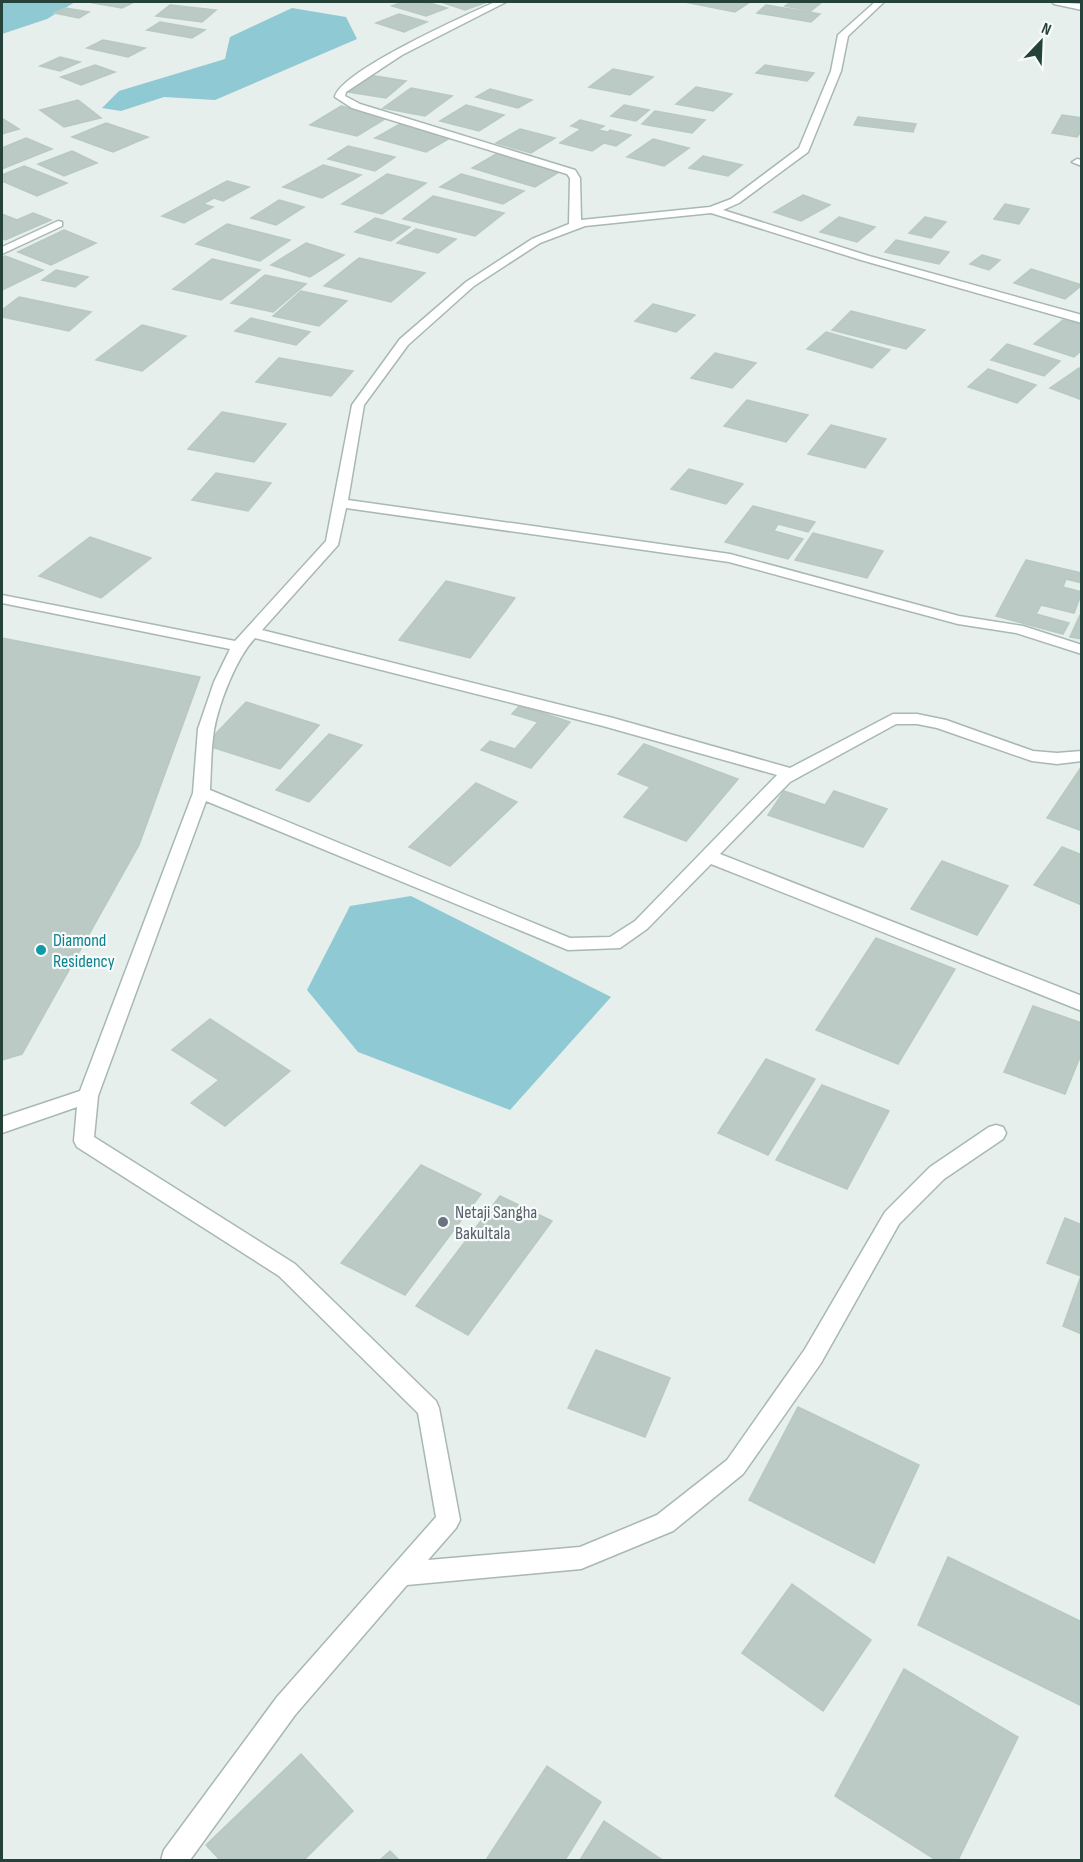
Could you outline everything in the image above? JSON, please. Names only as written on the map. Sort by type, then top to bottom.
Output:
[{"type":"street","points":[[174,1860],[286,1706],[448,1520],[428,1408],[287,1270],[84,1141],[88,1096],[201,794],[206,729],[222,682],[245,639],[333,542],[357,405],[404,342],[470,284],[536,241],[583,223],[712,210],[735,201],[804,150],[836,71],[843,34],[880,2]]},
{"type":"street","points":[[1057,2],[1082,7]]},
{"type":"street","points":[[501,3],[405,50],[359,77],[341,91],[340,97],[356,106],[571,172],[576,178],[575,227]]},
{"type":"street","points":[[712,210],[865,258],[1082,319]]},
{"type":"street","points":[[2,251],[58,224]]},
{"type":"street","points":[[340,503],[730,558],[958,620],[1018,628],[1082,650]]},
{"type":"street","points":[[2,599],[245,639],[607,722],[793,774]]},
{"type":"street","points":[[201,794],[568,944],[614,943],[641,925],[783,778],[893,719],[910,717],[932,722],[1034,758],[1062,761],[1082,756]]},
{"type":"street","points":[[708,856],[1082,1004]]},
{"type":"street","points":[[2,1125],[88,1096]]},
{"type":"street","points":[[402,1574],[581,1558],[666,1523],[735,1467],[813,1356],[892,1218],[937,1173],[996,1133]]},
{"type":"water","points":[[2,2],[75,2],[47,19],[2,34]]},
{"type":"water","points":[[292,8],[346,17],[357,39],[215,100],[164,97],[121,111],[102,108],[119,91],[225,59],[230,37]]},
{"type":"water","points":[[411,896],[611,997],[510,1110],[358,1052],[307,990],[350,906]]},
{"type":"building","points":[[134,2],[122,8],[93,3]]},
{"type":"building","points":[[403,2],[426,2],[447,8],[426,16],[392,6]]},
{"type":"building","points":[[441,2],[487,2],[465,10]]},
{"type":"building","points":[[685,2],[750,2],[735,12]]},
{"type":"building","points":[[791,2],[822,2],[811,11],[785,6]]},
{"type":"building","points":[[170,5],[216,10],[202,22],[156,16]]},
{"type":"building","points":[[766,5],[820,14],[811,22],[757,13]]},
{"type":"building","points":[[65,8],[89,12],[79,18],[54,13]]},
{"type":"building","points":[[399,14],[427,22],[404,32],[376,23]]},
{"type":"building","points":[[160,22],[205,30],[192,38],[147,30]]},
{"type":"building","points":[[103,40],[145,48],[128,57],[87,48]]},
{"type":"building","points":[[60,57],[80,62],[60,71],[40,66]]},
{"type":"building","points":[[95,65],[115,72],[81,85],[61,77]]},
{"type":"building","points":[[765,65],[814,73],[807,81],[756,73]]},
{"type":"building","points":[[613,69],[653,77],[630,95],[589,87]]},
{"type":"building","points":[[369,75],[406,81],[386,98],[348,92]]},
{"type":"building","points":[[696,87],[732,94],[713,111],[676,104]]},
{"type":"building","points":[[411,88],[452,96],[425,116],[383,108]]},
{"type":"building","points":[[490,89],[532,100],[518,108],[476,97]]},
{"type":"building","points":[[78,100],[101,118],[64,127],[40,110]]},
{"type":"building","points":[[466,105],[504,115],[479,131],[440,121]]},
{"type":"building","points":[[624,105],[649,110],[636,121],[611,116]]},
{"type":"building","points":[[341,106],[388,117],[357,136],[310,125]]},
{"type":"building","points":[[655,111],[705,120],[692,133],[642,124]]},
{"type":"building","points":[[1062,115],[1082,118],[1082,130],[1077,137],[1052,133]]},
{"type":"building","points":[[858,117],[916,124],[913,132],[854,125]]},
{"type":"building","points":[[3,119],[19,129],[2,134]]},
{"type":"building","points":[[580,120],[604,126],[598,130],[631,135],[616,146],[604,143],[592,151],[560,143],[581,129],[571,126]]},
{"type":"building","points":[[106,123],[148,137],[113,152],[72,137]]},
{"type":"building","points":[[400,124],[450,138],[426,152],[375,138]]},
{"type":"building","points":[[520,129],[555,138],[531,153],[496,143]]},
{"type":"building","points":[[26,138],[52,149],[2,169],[2,148]]},
{"type":"building","points":[[653,139],[689,148],[664,166],[627,157]]},
{"type":"building","points":[[348,146],[395,157],[375,171],[328,159]]},
{"type":"building","points":[[72,151],[97,163],[64,176],[38,164]]},
{"type":"building","points":[[496,154],[559,172],[535,187],[472,168]]},
{"type":"building","points":[[703,156],[742,165],[728,176],[689,168]]},
{"type":"building","points":[[323,165],[361,175],[322,198],[283,187]]},
{"type":"building","points":[[24,166],[67,183],[37,196],[2,181],[2,175]]},
{"type":"building","points":[[387,174],[426,183],[382,214],[342,204]]},
{"type":"building","points":[[461,174],[524,191],[503,204],[440,187]]},
{"type":"building","points":[[227,181],[249,187],[223,201],[214,198],[203,204],[213,207],[184,223],[162,216]]},
{"type":"building","points":[[803,195],[830,205],[801,221],[774,212]]},
{"type":"building","points":[[433,196],[504,213],[475,236],[403,219]]},
{"type":"building","points":[[279,200],[304,207],[276,225],[251,218]]},
{"type":"building","points":[[1005,204],[1029,209],[1019,224],[994,219]]},
{"type":"building","points":[[33,213],[51,220],[5,240],[2,238],[2,214],[17,220]]},
{"type":"building","points":[[839,217],[875,227],[857,242],[820,232]]},
{"type":"building","points":[[925,217],[946,222],[931,238],[909,233]]},
{"type":"building","points":[[375,218],[410,227],[391,241],[355,232]]},
{"type":"building","points":[[227,224],[290,240],[260,261],[196,244]]},
{"type":"building","points":[[416,229],[456,239],[438,253],[397,243]]},
{"type":"building","points":[[64,230],[96,243],[51,265],[18,252]]},
{"type":"building","points":[[896,240],[949,252],[939,264],[885,252]]},
{"type":"building","points":[[306,243],[344,255],[310,277],[271,265]]},
{"type":"building","points":[[982,255],[1000,260],[989,270],[970,264]]},
{"type":"building","points":[[5,256],[43,270],[2,290],[2,257]]},
{"type":"building","points":[[359,258],[425,273],[391,302],[324,286]]},
{"type":"building","points":[[212,259],[260,270],[221,300],[173,289]]},
{"type":"building","points":[[1031,269],[1082,285],[1065,299],[1014,283]]},
{"type":"building","points":[[56,270],[88,277],[75,287],[42,280]]},
{"type":"building","points":[[265,275],[306,284],[273,312],[231,303]]},
{"type":"building","points":[[301,291],[347,301],[319,326],[273,316]]},
{"type":"building","points":[[19,297],[91,312],[69,331],[2,317],[2,310]]},
{"type":"building","points":[[653,304],[695,315],[676,332],[635,321]]},
{"type":"building","points":[[851,311],[925,330],[906,349],[832,330]]},
{"type":"building","points":[[251,318],[310,332],[296,345],[235,331]]},
{"type":"building","points":[[1063,320],[1082,325],[1082,350],[1074,357],[1034,344]]},
{"type":"building","points":[[142,325],[186,336],[142,371],[96,360]]},
{"type":"building","points":[[826,332],[890,350],[872,368],[807,349]]},
{"type":"building","points":[[1007,344],[1060,361],[1044,376],[991,360]]},
{"type":"building","points":[[715,353],[756,363],[732,388],[691,378]]},
{"type":"building","points":[[279,358],[353,371],[331,396],[256,382]]},
{"type":"building","points":[[1079,368],[1082,369],[1082,400],[1050,388]]},
{"type":"building","points":[[988,369],[1036,385],[1017,403],[968,387]]},
{"type":"building","points":[[747,400],[808,415],[786,442],[724,426]]},
{"type":"building","points":[[222,412],[286,424],[254,462],[188,449]]},
{"type":"building","points":[[831,425],[886,439],[865,468],[808,454]]},
{"type":"building","points":[[689,469],[743,484],[726,504],[671,489]]},
{"type":"building","points":[[216,473],[271,483],[248,511],[192,500]]},
{"type":"building","points":[[753,506],[815,522],[808,532],[778,524],[774,531],[803,539],[788,559],[725,542]]},
{"type":"building","points":[[813,533],[883,551],[867,578],[795,560]]},
{"type":"building","points":[[90,537],[151,558],[101,598],[39,576]]},
{"type":"building","points":[[1026,560],[1082,573],[1082,583],[1066,579],[1063,587],[1082,592],[1074,613],[1041,605],[1036,614],[1069,623],[1063,634],[996,616]]},
{"type":"building","points":[[446,581],[515,598],[470,658],[399,640]]},
{"type":"building","points":[[1080,615],[1082,616],[1082,639],[1070,637]]},
{"type":"building","name":"Diamond Residency","points":[[2,638],[200,677],[139,845],[22,1054],[2,1060]]},
{"type":"building","points":[[246,702],[319,725],[280,769],[205,745]]},
{"type":"building","points":[[520,705],[570,722],[531,768],[481,750],[490,741],[515,749],[538,722],[512,714]]},
{"type":"building","points":[[329,734],[362,745],[309,802],[276,790]]},
{"type":"building","points":[[644,744],[738,779],[686,841],[624,817],[650,787],[618,774]]},
{"type":"building","points":[[1082,766],[1082,831],[1047,818]]},
{"type":"building","points":[[476,783],[517,802],[450,866],[409,847]]},
{"type":"building","points":[[784,791],[825,805],[834,791],[887,809],[863,847],[768,815]]},
{"type":"building","points":[[1062,847],[1082,855],[1082,905],[1034,885]]},
{"type":"building","points":[[942,861],[1008,886],[977,935],[911,909]]},
{"type":"building","points":[[876,938],[955,969],[898,1064],[816,1030]]},
{"type":"building","points":[[1033,1006],[1082,1023],[1082,1052],[1065,1094],[1004,1072]]},
{"type":"building","points":[[210,1019],[290,1071],[225,1126],[191,1103],[219,1080],[172,1050]]},
{"type":"building","points":[[766,1059],[815,1079],[768,1155],[718,1133]]},
{"type":"building","points":[[822,1085],[889,1111],[847,1189],[776,1160]]},
{"type":"building","points":[[421,1165],[481,1194],[405,1295],[341,1263]]},
{"type":"building","points":[[500,1196],[552,1221],[468,1335],[416,1306]]},
{"type":"building","points":[[1065,1218],[1082,1225],[1082,1334],[1063,1326],[1081,1276],[1047,1263]]},
{"type":"building","points":[[596,1350],[670,1378],[645,1437],[568,1408]]},
{"type":"building","points":[[798,1407],[919,1465],[874,1563],[749,1500]]},
{"type":"building","points":[[948,1557],[1082,1622],[1082,1706],[918,1625]]},
{"type":"building","points":[[792,1584],[871,1640],[823,1711],[742,1653]]},
{"type":"building","points":[[904,1669],[1018,1737],[958,1860],[936,1860],[835,1796]]},
{"type":"building","points":[[301,1754],[353,1811],[304,1860],[220,1860],[206,1845]]},
{"type":"building","points":[[547,1766],[601,1802],[565,1860],[486,1860]]},
{"type":"building","points":[[604,1821],[661,1859],[580,1860]]},
{"type":"building","points":[[390,1851],[399,1860],[380,1860]]},
{"type":"place","name":"Diamond Residency","points":[[41,950]]},
{"type":"place","name":"Netaji Sangha Bakultala","points":[[443,1222]]}]
